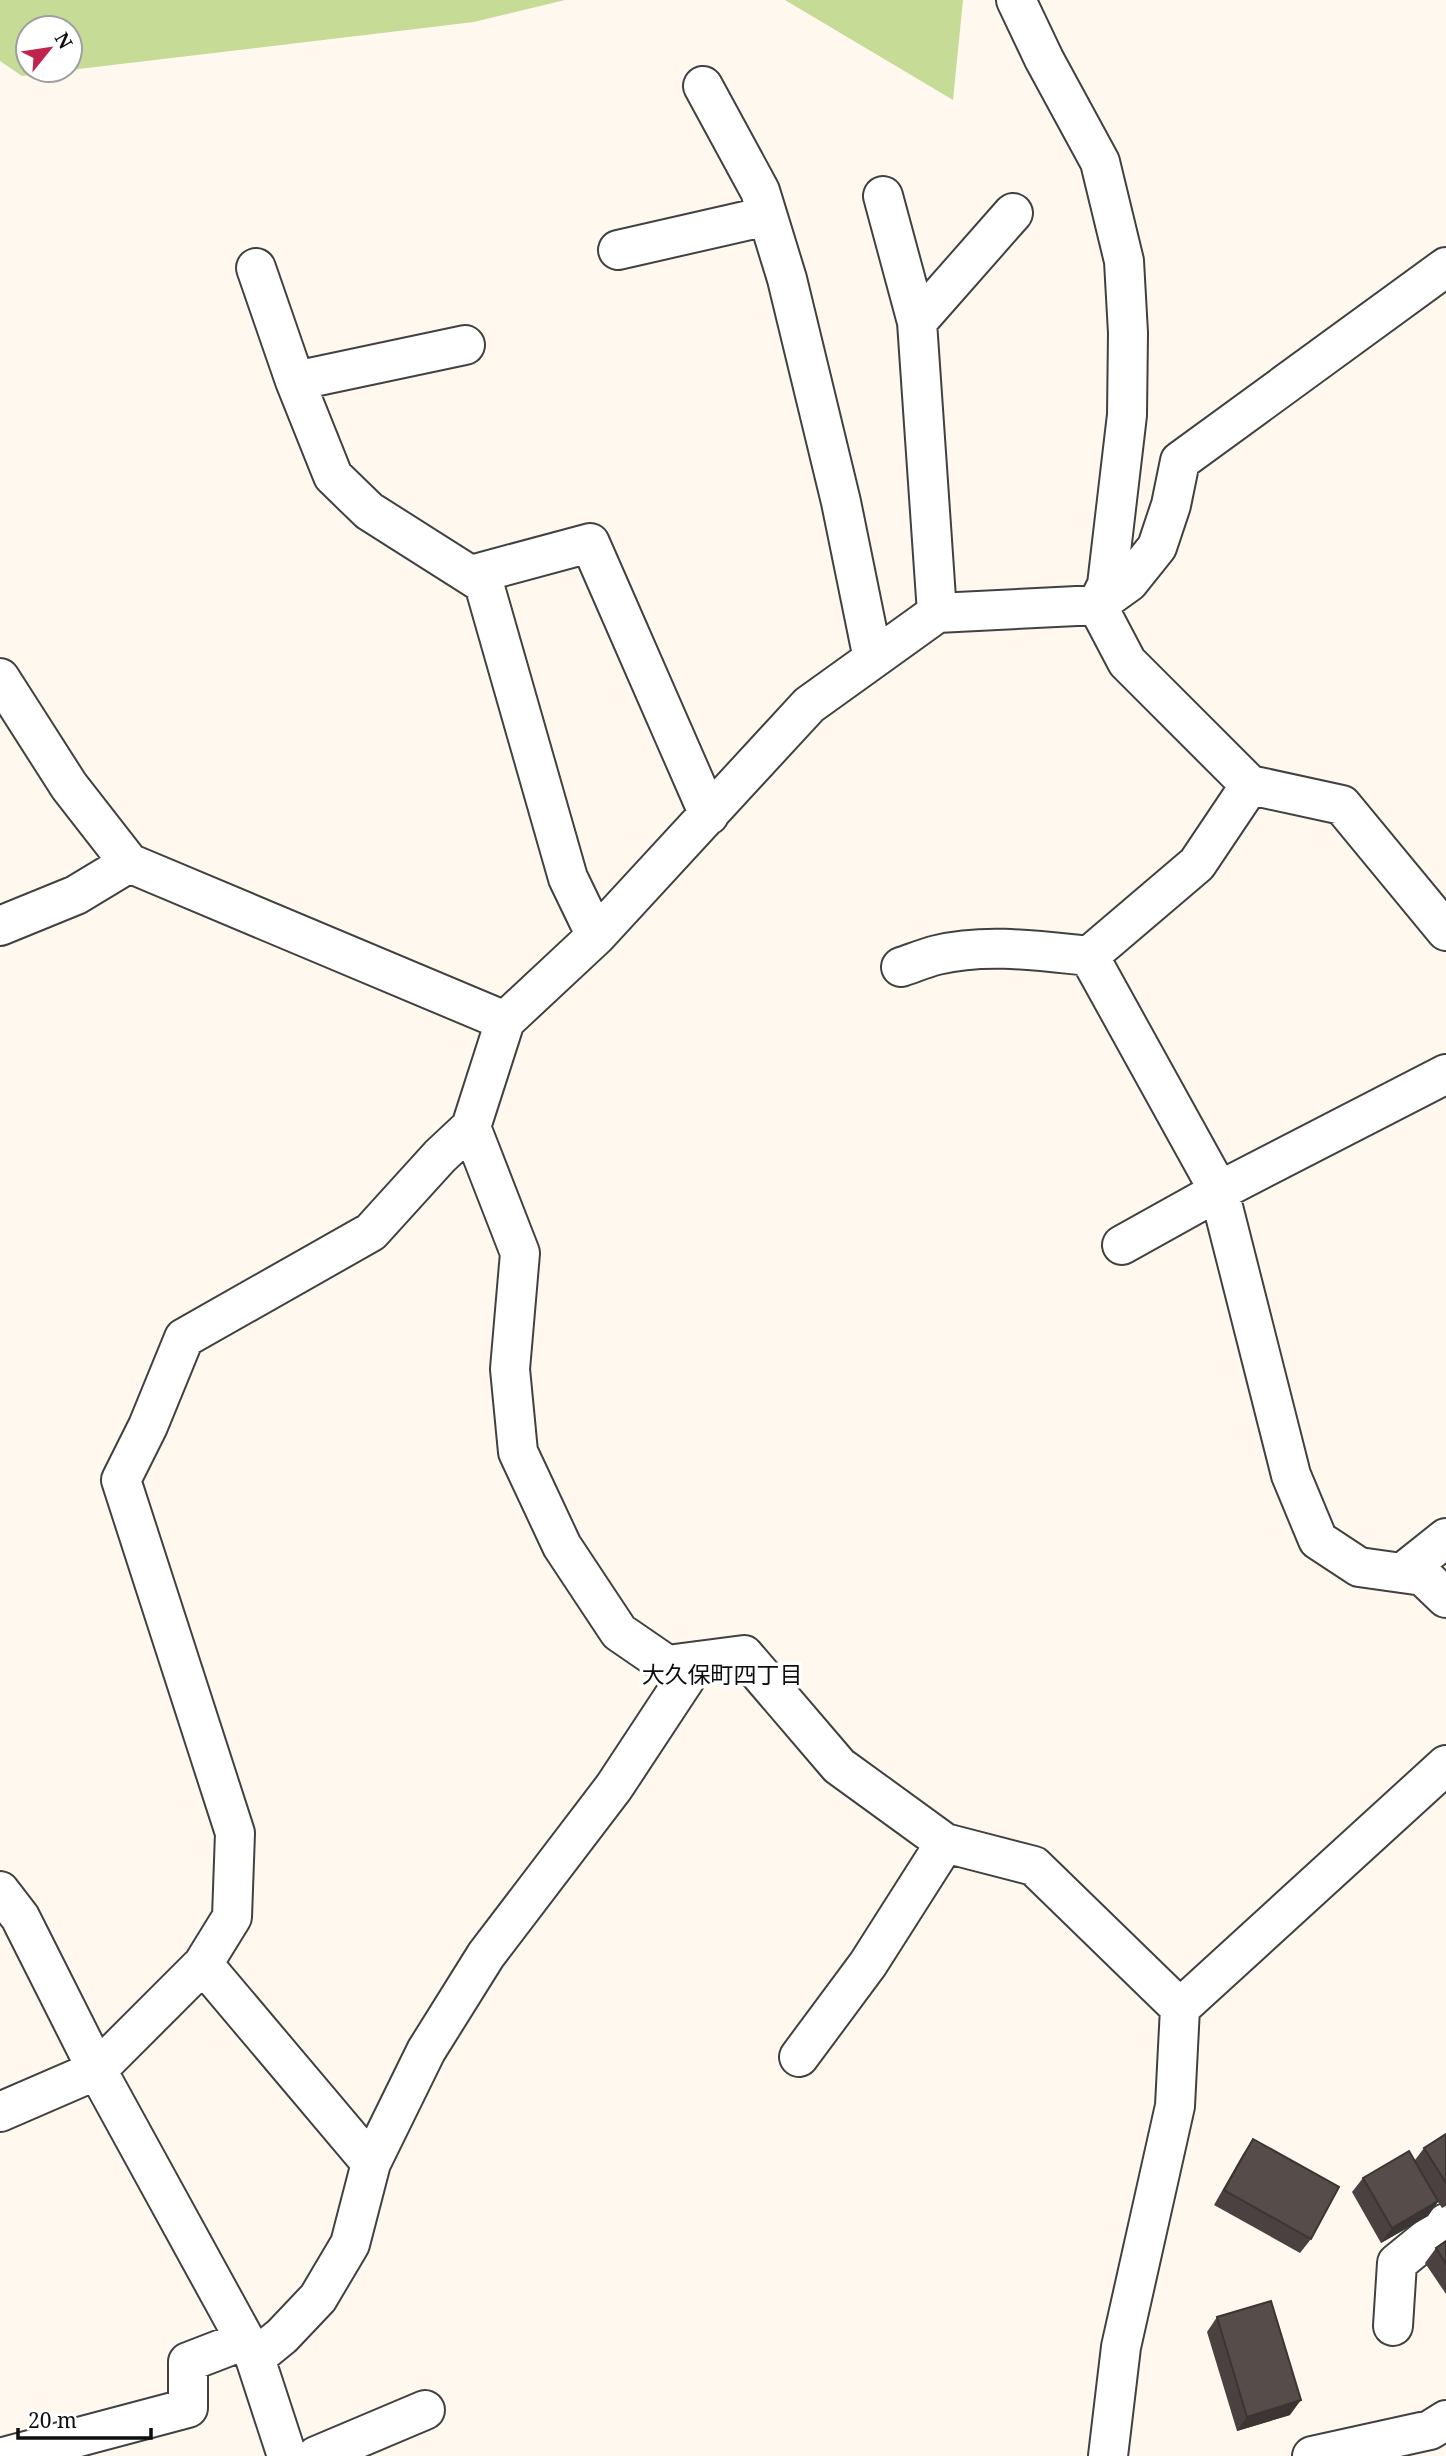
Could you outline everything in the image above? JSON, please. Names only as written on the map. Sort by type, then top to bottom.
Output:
[{"type":"street","points":[[1016,0],[1044,59],[1100,162],[1124,261],[1128,333],[1127,415],[1107,584],[1097,605]]},
{"type":"street","points":[[703,86],[760,191],[787,279],[841,502],[873,659]]},
{"type":"street","points":[[883,197],[917,322],[937,613]]},
{"type":"street","points":[[917,322],[1013,213]]},
{"type":"street","points":[[618,250],[767,216]]},
{"type":"street","points":[[0,2112],[97,2070],[204,1964],[232,1917],[235,1833],[121,1480],[148,1426],[184,1338],[371,1233],[440,1156],[471,1127],[505,1021],[596,936],[809,705],[937,613],[1097,605],[1129,582],[1157,547],[1171,505],[1180,461],[1446,267]]},
{"type":"street","points":[[256,268],[295,381],[333,476],[369,511],[484,584],[568,878],[596,936]]},
{"type":"street","points":[[295,381],[465,345]]},
{"type":"street","points":[[471,575],[590,543],[709,816]]},
{"type":"street","points":[[1097,605],[1127,662],[1250,785],[1342,805],[1446,931]]},
{"type":"street","points":[[0,678],[69,786],[129,863],[505,1021]]},
{"type":"street","points":[[901,967],[938,954],[983,950],[1030,950],[1089,957],[1198,864],[1250,785]]},
{"type":"street","points":[[0,926],[76,895],[129,863]]},
{"type":"street","points":[[1089,957],[1219,1191],[1290,1475],[1318,1540],[1359,1567],[1423,1576],[1446,1598]]},
{"type":"street","points":[[1122,1245],[1219,1191],[1446,1073]]},
{"type":"street","points":[[471,1127],[520,1253],[510,1369],[518,1452],[562,1546],[619,1632],[667,1665],[744,1655],[839,1766],[944,1843],[1034,1866],[1180,2008]]},
{"type":"street","points":[[1402,1573],[1446,1538]]},
{"type":"street","points":[[7,2456],[188,2408],[188,2362],[250,2349],[282,2336],[318,2298],[350,2244],[372,2163],[426,2051],[486,1955],[614,1787],[697,1661]]},
{"type":"street","points":[[1108,2456],[1121,2347],[1175,2106],[1180,2008],[1446,1765]]},
{"type":"street","points":[[799,2057],[868,1964],[944,1843]]},
{"type":"street","points":[[0,1891],[20,1917],[97,2070],[250,2349],[287,2456]]},
{"type":"street","points":[[204,1964],[372,2163]]},
{"type":"street","points":[[1393,2326],[1397,2263],[1446,2223]]},
{"type":"street","points":[[316,2456],[425,2410]]},
{"type":"street","points":[[1312,2456],[1430,2430],[1446,2420]]},
{"type":"green space","points":[[0,0],[565,0],[474,22],[84,68],[84,14],[14,14],[14,71],[0,61]]},
{"type":"green space","points":[[785,0],[963,0],[953,100]]},
{"type":"building","points":[[1446,2134],[1446,2183],[1424,2148]]},
{"type":"building","points":[[1253,2139],[1339,2187],[1311,2239],[1224,2190]]},
{"type":"building","points":[[1409,2151],[1438,2201],[1392,2228],[1363,2178]]},
{"type":"building","points":[[1446,2241],[1446,2264],[1436,2248]]},
{"type":"building","points":[[1271,2301],[1301,2400],[1247,2417],[1217,2317]]},
{"type":"district","name":"大久保町四丁目","points":[[722,1675]]}]
